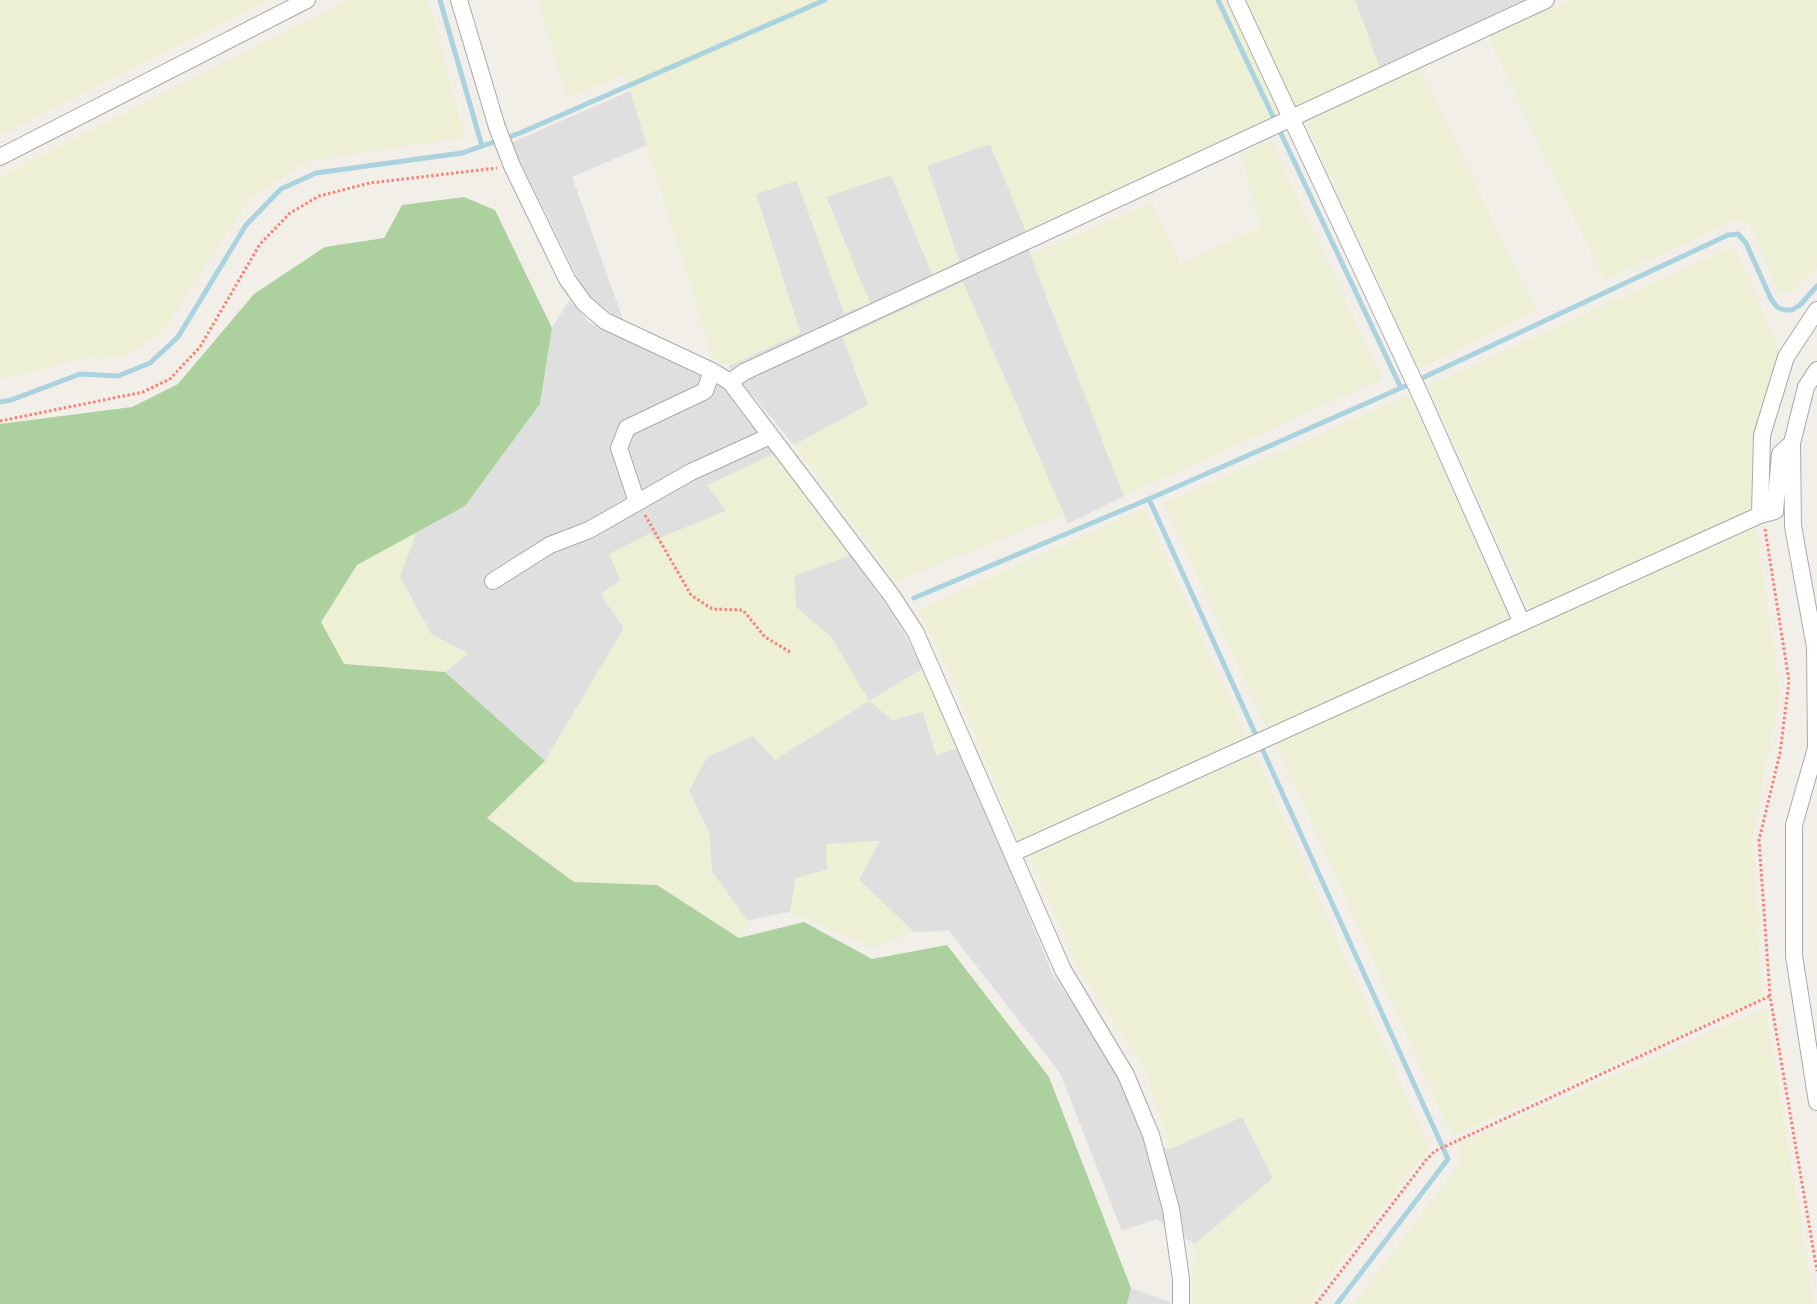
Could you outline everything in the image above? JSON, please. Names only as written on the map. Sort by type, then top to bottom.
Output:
[{"type":"street","points":[[0,157],[307,0]]},
{"type":"street","points":[[459,0],[497,127],[509,159],[567,279],[584,303],[605,320],[712,371],[730,382],[892,596],[916,633],[1013,853],[1062,970],[1126,1075],[1151,1135],[1171,1209],[1181,1279],[1181,1304]]},
{"type":"street","points":[[1236,0],[1287,120],[1410,372],[1522,623]]},
{"type":"street","points":[[730,382],[744,372],[1546,0]]},
{"type":"street","points":[[1760,515],[1762,435],[1786,357],[1817,310]]},
{"type":"street","points":[[1817,370],[1806,388],[1792,443],[1793,526],[1815,647],[1816,748],[1794,825],[1794,956],[1817,1102]]},
{"type":"street","points":[[637,502],[619,448],[627,428],[705,391],[712,371]]},
{"type":"street","points":[[493,581],[550,545],[589,530],[691,472],[770,436]]},
{"type":"street","points":[[1013,853],[1760,515],[1775,510],[1780,454],[1792,443]]},
{"type":"path","points":[[0,421],[143,392],[170,379],[200,347],[260,244],[290,213],[319,196],[370,183],[509,159]]},
{"type":"path","points":[[637,502],[691,595],[712,609],[743,610],[765,637],[790,652]]},
{"type":"path","points":[[1316,1304],[1426,1160],[1436,1151],[1770,996]]},
{"type":"shaded area","points":[[1355,0],[1524,0],[1380,69]]},
{"type":"shaded area","points":[[630,91],[647,145],[572,177],[624,322],[587,296],[511,143]]},
{"type":"shaded area","points":[[990,143],[1028,236],[1030,254],[1124,496],[1068,524],[963,282],[868,405],[794,445],[728,366],[800,333],[756,194],[797,180],[845,313],[870,303],[826,197],[891,175],[933,276],[959,260],[926,166]]},
{"type":"shaded area","points":[[569,300],[590,323],[720,385],[774,454],[708,485],[726,511],[655,540],[651,533],[620,581],[601,595],[624,628],[545,761],[445,672],[467,653],[431,634],[400,577],[416,533],[465,506],[540,404],[552,328]]},
{"type":"shaded area","points":[[850,555],[890,610],[924,668],[869,701],[923,711],[960,747],[1052,973],[1120,1076],[1147,1146],[1170,1149],[1242,1116],[1273,1178],[1195,1244],[1156,1219],[1122,1231],[1060,1073],[949,931],[914,932],[859,880],[879,842],[827,870],[796,878],[790,912],[747,920],[712,872],[709,832],[689,791],[707,757],[753,736],[832,638],[796,607],[794,576]]},
{"type":"shaded area","points":[[1131,1288],[1170,1302],[1170,1304],[1127,1304]]},
{"type":"green space","points":[[0,0],[268,0],[0,136]]},
{"type":"green space","points":[[347,0],[428,0],[465,137],[308,161],[249,199],[164,330],[125,356],[80,359],[0,379],[0,177]]},
{"type":"green space","points":[[538,0],[1355,0],[1380,69],[1028,236],[990,144],[927,166],[959,261],[933,276],[891,175],[826,197],[870,303],[844,313],[797,181],[756,194],[800,333],[728,366],[713,358],[625,74],[567,98]]},
{"type":"green space","points":[[1569,0],[1817,0],[1817,267],[1794,291],[1779,291],[1750,225],[1738,219],[1604,280],[1488,36]]},
{"type":"green space","points":[[1420,69],[1536,311],[1419,369],[1305,122]]},
{"type":"green space","points":[[1271,141],[1382,379],[1124,496],[1030,254],[1152,203],[1181,263],[1261,227],[1240,153]]},
{"type":"green space","points":[[464,197],[495,210],[552,328],[540,404],[465,506],[357,565],[321,622],[344,664],[445,672],[545,761],[487,818],[574,882],[657,885],[739,938],[804,922],[872,959],[947,945],[1049,1077],[1131,1288],[1127,1304],[0,1304],[0,424],[132,407],[178,384],[254,294],[325,247],[384,238],[402,205]]},
{"type":"green space","points":[[1734,246],[1782,356],[1756,508],[1530,610],[1428,386]]},
{"type":"green space","points":[[963,282],[1064,514],[896,581],[794,445],[868,405],[843,338]]},
{"type":"green space","points":[[1409,395],[1510,619],[1267,729],[1164,503]]},
{"type":"green space","points":[[774,454],[850,555],[794,576],[796,607],[832,638],[869,701],[775,760],[753,736],[707,757],[689,791],[709,832],[712,872],[747,920],[739,938],[657,885],[574,882],[487,818],[545,761],[624,628],[601,594],[620,581],[609,554],[651,533],[655,540],[726,511],[707,485]]},
{"type":"green space","points":[[1144,508],[1247,738],[1018,840],[950,674],[918,610]]},
{"type":"green space","points":[[1756,527],[1780,694],[1752,840],[1763,998],[1452,1136],[1276,742]]},
{"type":"green space","points":[[416,533],[400,577],[431,634],[468,654],[445,672],[344,664],[320,622],[357,565]]},
{"type":"green space","points":[[924,668],[960,747],[936,756],[923,712],[892,720],[869,701]]},
{"type":"green space","points":[[1255,754],[1429,1148],[1308,1304],[1194,1304],[1195,1244],[1273,1178],[1242,1117],[1170,1149],[1144,1066],[1077,966],[1029,855]]},
{"type":"green space","points":[[880,841],[859,880],[914,932],[873,948],[790,912],[796,878],[827,870],[826,844]]},
{"type":"green space","points":[[1766,1008],[1813,1298],[1809,1304],[1354,1304],[1461,1162],[1459,1144]]},
{"type":"waterway","points":[[440,0],[482,146]]},
{"type":"waterway","points":[[0,402],[11,400],[80,374],[118,376],[150,363],[178,337],[246,225],[281,189],[316,173],[462,153],[520,133],[825,0]]},
{"type":"waterway","points":[[1218,0],[1401,388]]},
{"type":"waterway","points":[[1337,1304],[1448,1159],[1149,499],[1401,388],[1728,235],[1738,234],[1746,243],[1771,299],[1777,307],[1784,310],[1792,310],[1800,305],[1817,286]]},
{"type":"waterway","points":[[914,598],[1149,499]]}]
